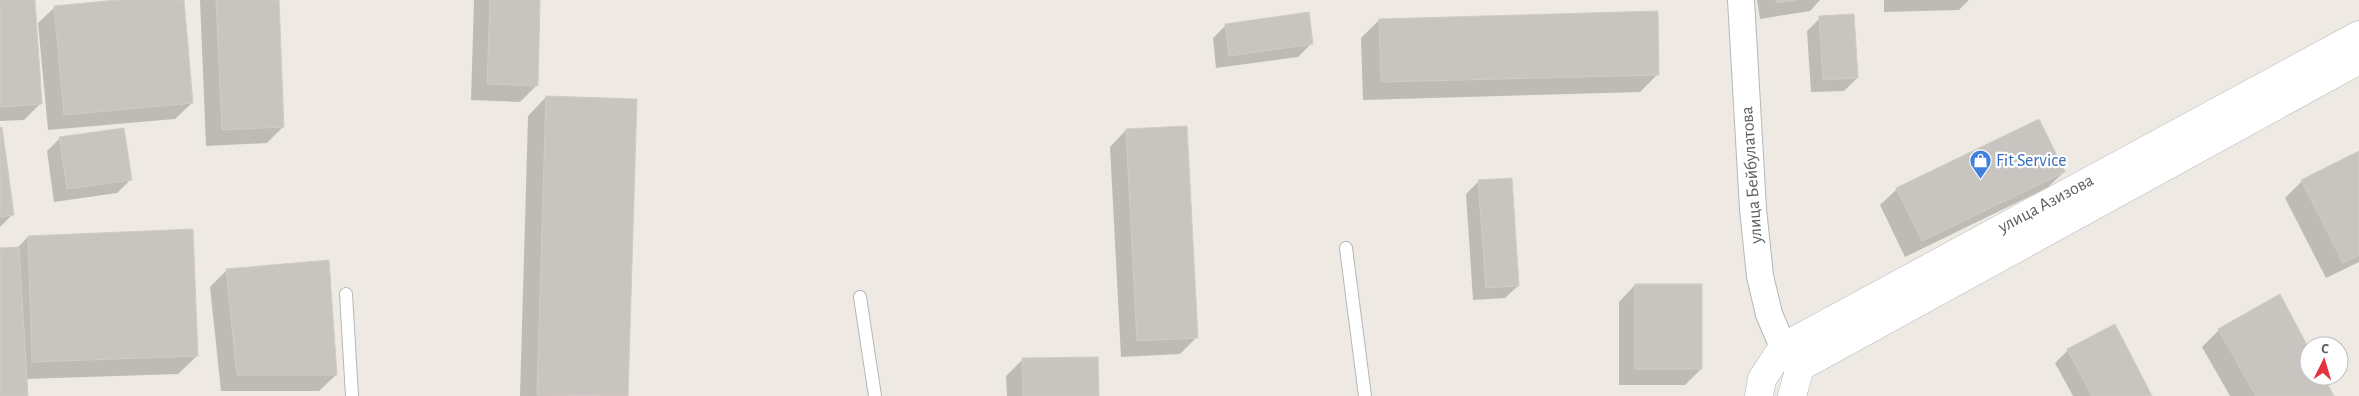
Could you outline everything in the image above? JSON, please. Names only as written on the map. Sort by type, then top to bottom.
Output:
[{"type":"main road","name":"улица Азизова","points":[[1759,396],[1762,379],[1783,346],[2359,35]]},
{"type":"main road","name":"улица Азизова","points":[[1792,396],[1800,367],[2359,60]]},
{"type":"street","name":"улица Бейбулатова","points":[[1741,0],[1753,209],[1760,276],[1769,314],[1783,346]]},
{"type":"lane","points":[[1346,248],[1365,396]]},
{"type":"lane","points":[[346,294],[352,396]]},
{"type":"lane","points":[[860,297],[875,396]]},
{"type":"building","points":[[0,0],[35,0],[42,104],[0,107]]},
{"type":"building","points":[[117,0],[184,0],[193,103],[64,115],[54,6]]},
{"type":"building","points":[[216,0],[279,0],[284,127],[222,130]]},
{"type":"building","points":[[490,0],[540,0],[538,86],[487,84]]},
{"type":"building","points":[[1776,0],[1795,0],[1776,3]]},
{"type":"building","points":[[1658,11],[1659,75],[1381,82],[1379,19]]},
{"type":"building","points":[[1309,12],[1313,44],[1229,56],[1225,24]]},
{"type":"building","points":[[1854,14],[1858,78],[1823,80],[1819,16]]},
{"type":"building","points":[[546,96],[637,99],[628,396],[537,395]]},
{"type":"building","name":"Fit Service","points":[[2039,119],[2065,172],[1922,241],[1896,188]]},
{"type":"building","points":[[1187,126],[1198,338],[1137,341],[1126,129]]},
{"type":"building","points":[[2,127],[14,215],[0,217],[0,128]]},
{"type":"building","points":[[124,128],[132,180],[67,189],[59,137]]},
{"type":"building","points":[[2359,151],[2359,255],[2343,263],[2301,180]]},
{"type":"building","points":[[1512,178],[1519,286],[1486,288],[1478,180]]},
{"type":"building","points":[[193,229],[198,356],[32,362],[28,236]]},
{"type":"building","points":[[19,247],[28,396],[0,396],[0,248]]},
{"type":"building","points":[[329,260],[337,375],[237,375],[226,269]]},
{"type":"building","points":[[1635,284],[1702,284],[1702,369],[1635,369]]},
{"type":"building","points":[[2280,294],[2302,336],[2299,336],[2299,386],[2328,386],[2334,396],[2256,396],[2218,329]]},
{"type":"building","points":[[2115,324],[2152,396],[2092,396],[2067,349]]},
{"type":"building","points":[[1098,357],[1099,396],[1023,396],[1022,358]]},
{"type":"place","name":"Fit Service","points":[[1980,180]]}]
